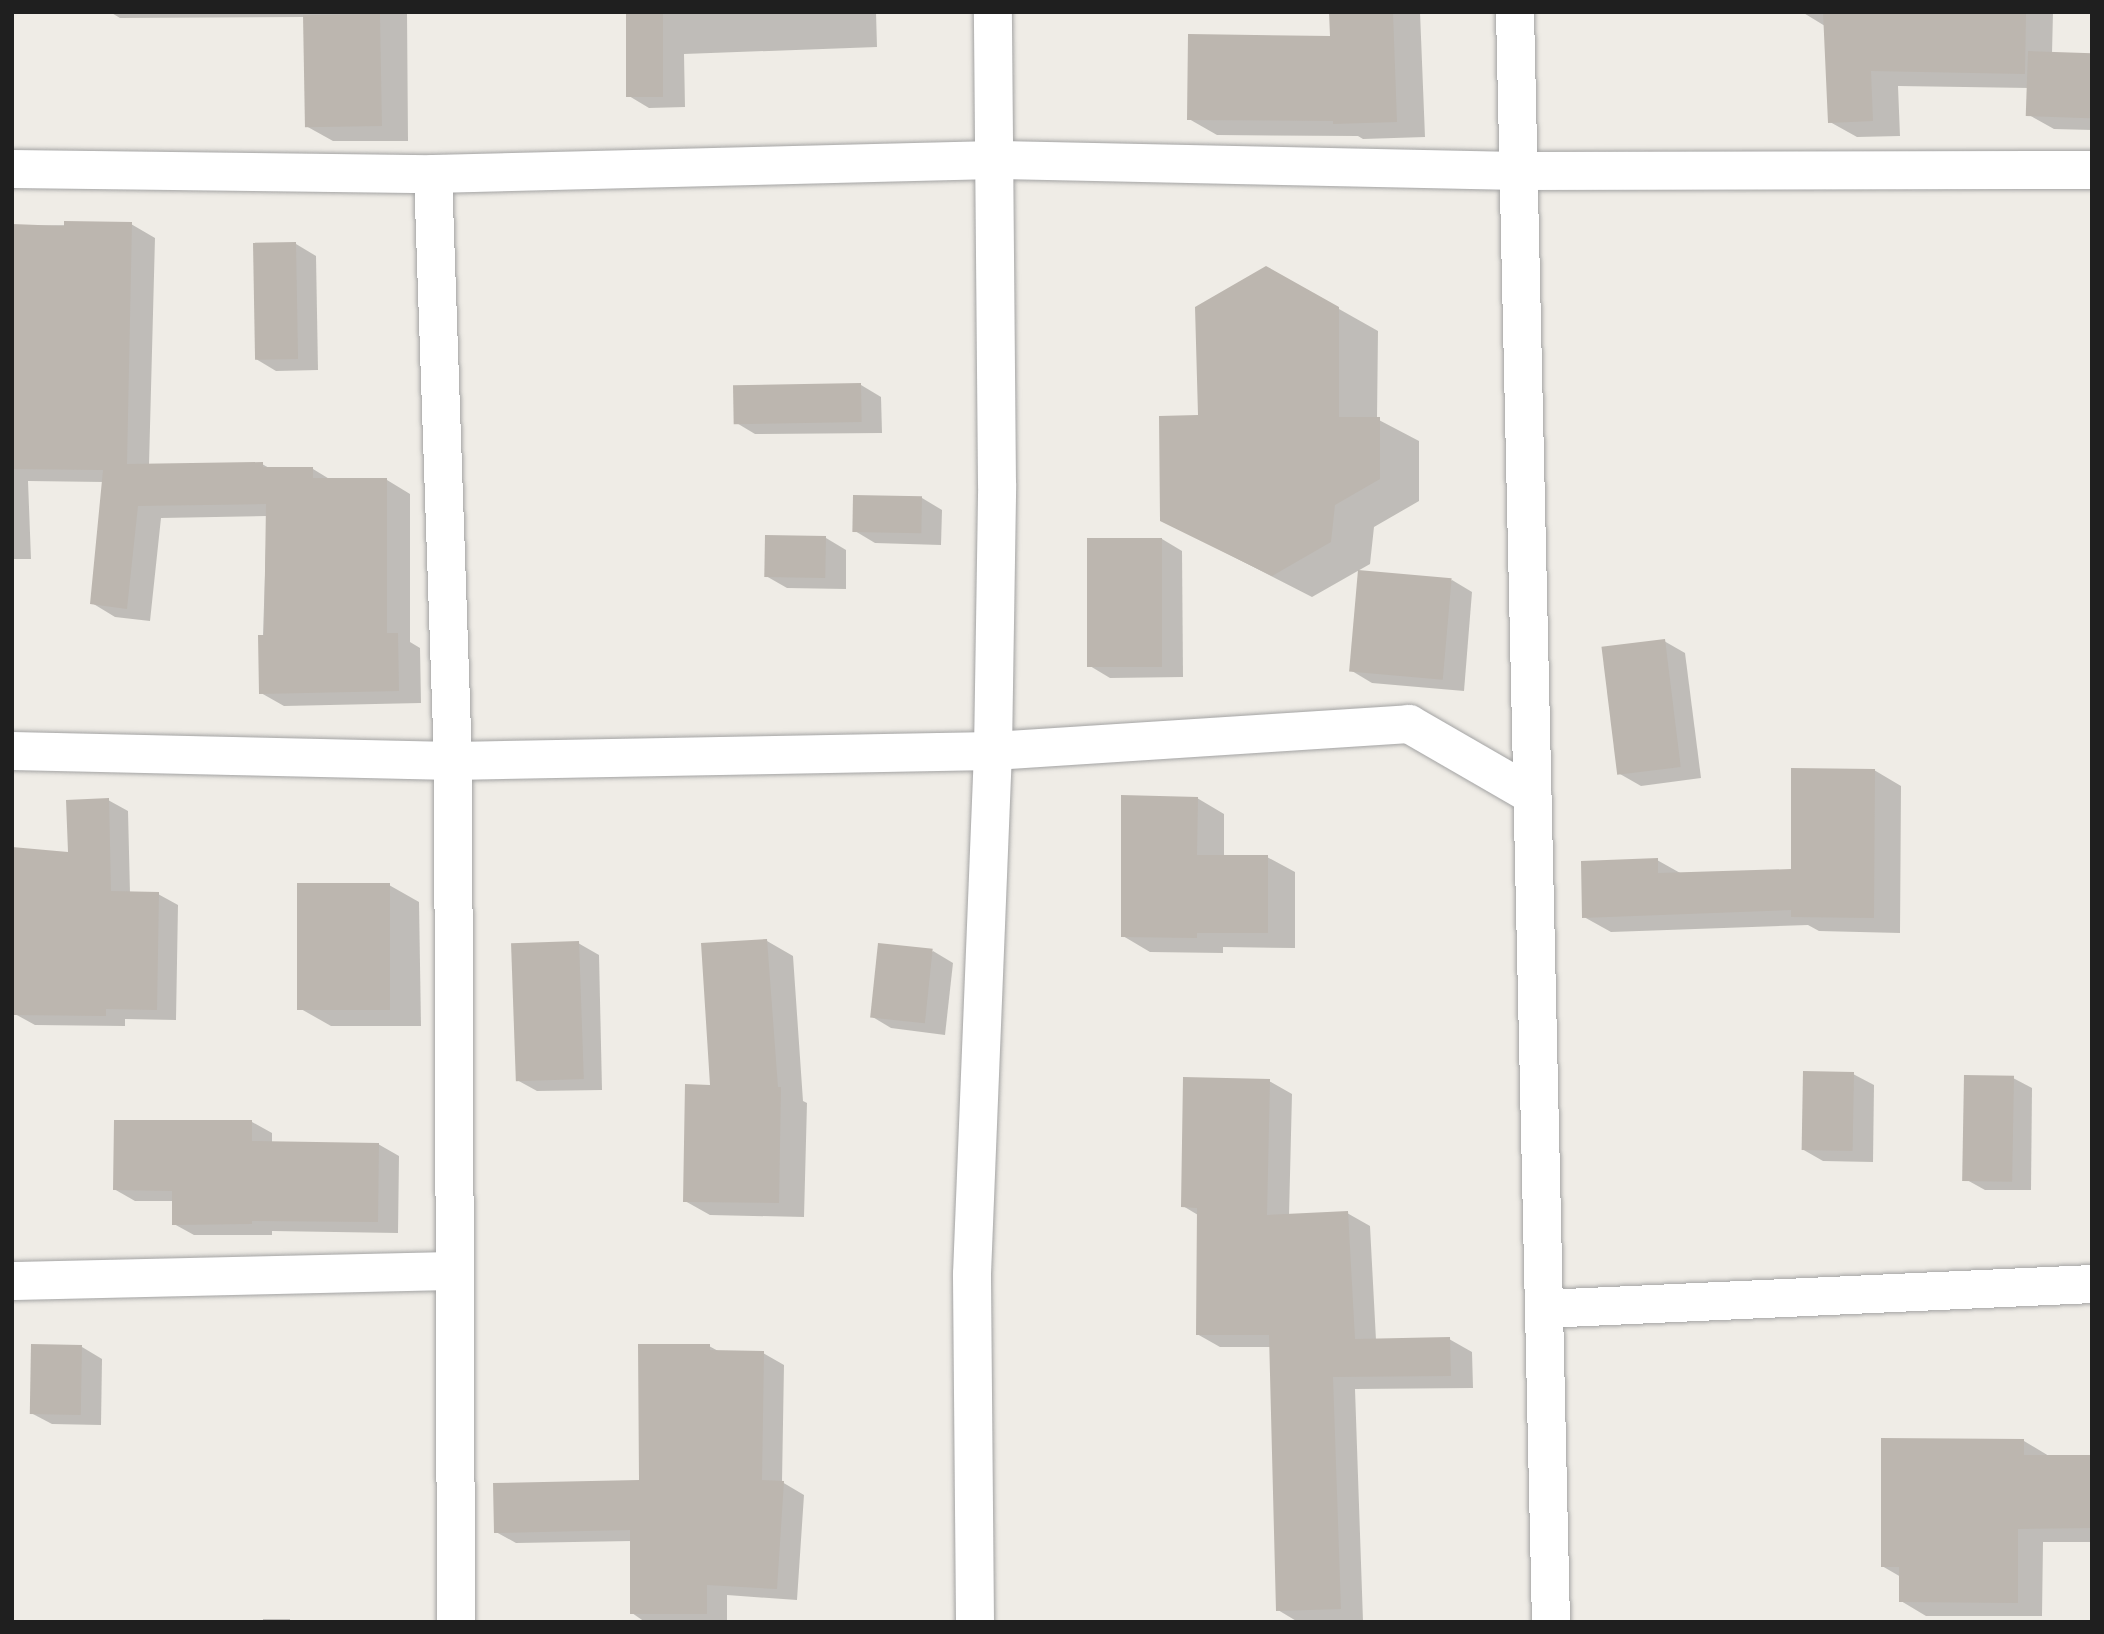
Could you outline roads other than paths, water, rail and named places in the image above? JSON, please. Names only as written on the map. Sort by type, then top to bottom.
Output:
[{"type":"street","points":[[975,1622],[972,1274],[993,751],[997,484],[993,12]]},
{"type":"street","points":[[1515,12],[1551,1622]]},
{"type":"street","points":[[12,170],[433,174],[995,160],[1518,171],[2092,170]]},
{"type":"street","points":[[433,174],[453,761],[456,1622]]},
{"type":"street","points":[[12,751],[453,761],[993,751],[1409,724],[1532,795]]},
{"type":"street","points":[[12,1281],[454,1270]]},
{"type":"street","points":[[1544,1309],[2092,1284]]}]
